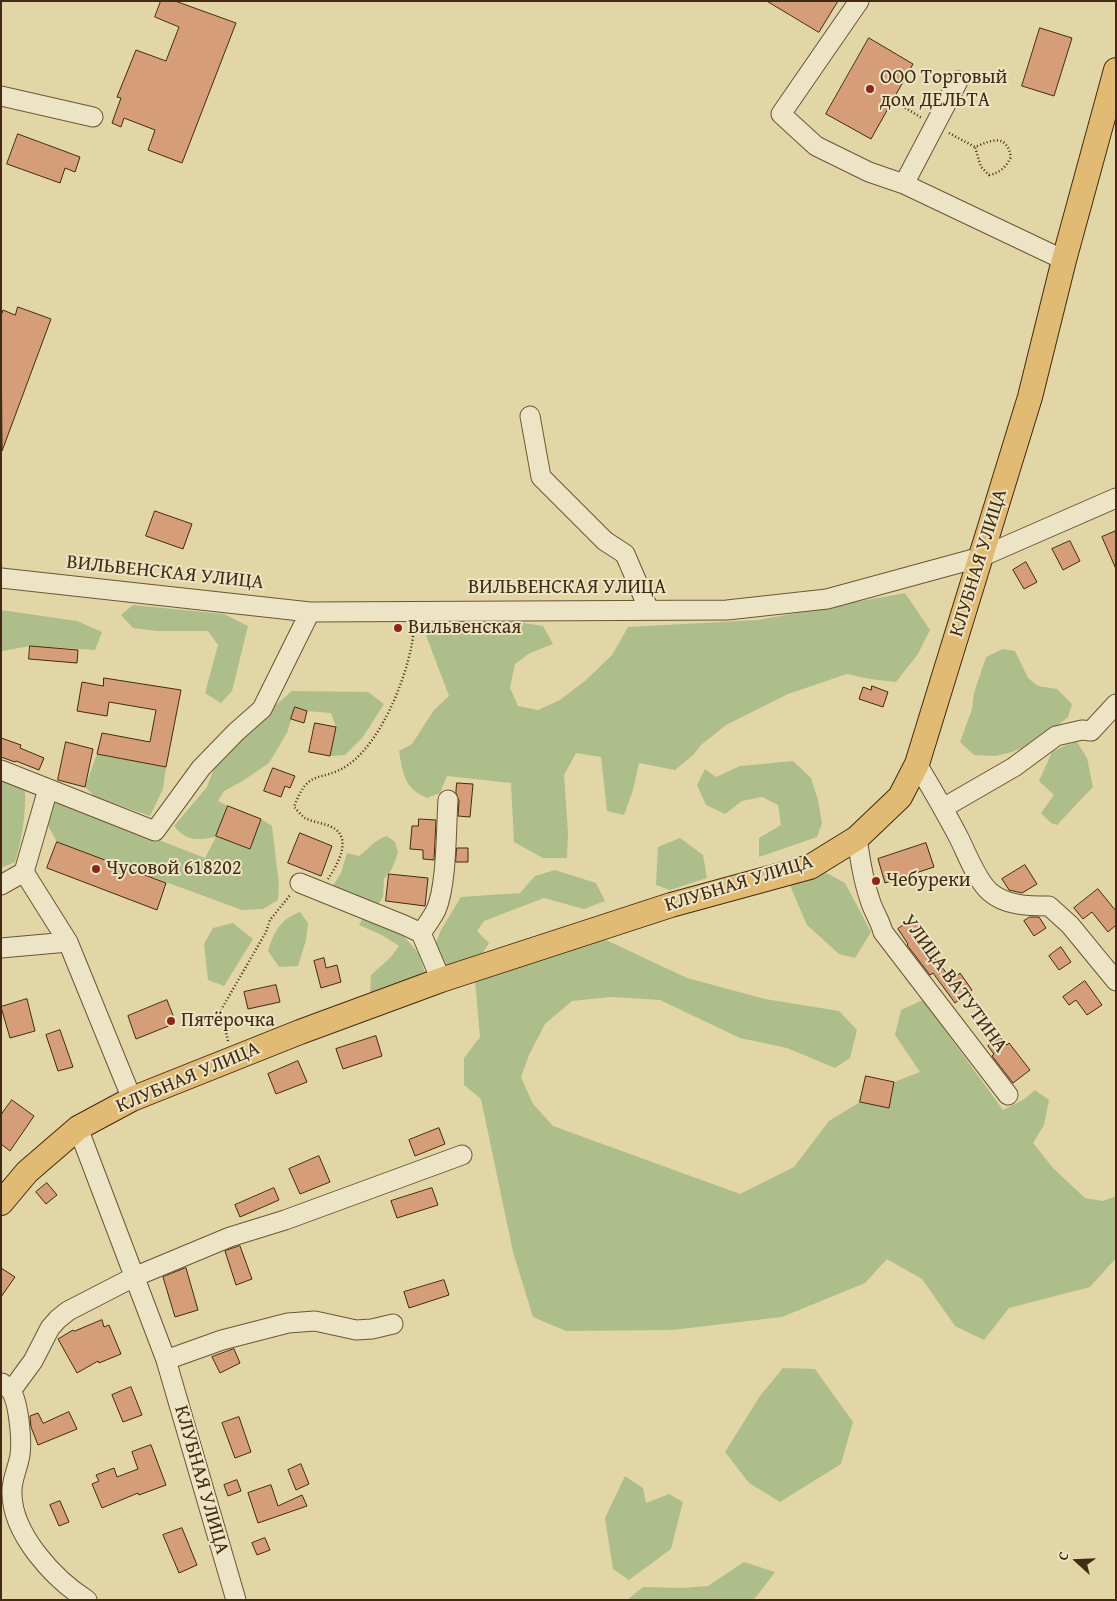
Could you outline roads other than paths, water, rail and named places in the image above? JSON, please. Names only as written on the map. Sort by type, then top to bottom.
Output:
[{"type":"main road","name":"КЛУБНАЯ УЛИЦА","points":[[1,1203],[27,1172],[78,1128],[132,1099],[300,1032],[441,980],[672,904],[810,867],[857,838],[900,797],[917,764],[1030,397],[1064,260],[1116,70]]},
{"type":"street","points":[[859,1],[780,114],[816,146],[869,172],[904,184],[1064,260]]},
{"type":"street","points":[[904,184],[958,81]]},
{"type":"street","points":[[1,96],[93,117]]},
{"type":"street","points":[[530,416],[541,477],[605,541],[625,554],[649,610]]},
{"type":"street","name":"ВИЛЬВЕНСКАЯ УЛИЦА","points":[[1,578],[310,612],[727,610],[827,599],[981,557],[1116,498]]},
{"type":"street","points":[[1,770],[155,831],[201,768],[236,732],[262,709],[310,612]]},
{"type":"street","points":[[943,808],[1014,767],[1056,736],[1082,730],[1091,731],[1116,704]]},
{"type":"street","points":[[917,764],[988,891],[998,898],[1023,906],[1049,906],[1070,925],[1116,981]]},
{"type":"street","points":[[1,885],[24,872],[48,789]]},
{"type":"street","points":[[421,934],[439,899],[443,875],[448,800]]},
{"type":"street","name":"УЛИЦА ВАТУТИНА","points":[[857,838],[860,865],[870,900],[880,920],[883,932],[1008,1095]]},
{"type":"street","points":[[24,872],[68,942],[132,1099]]},
{"type":"street","points":[[300,883],[404,925],[421,934],[441,980]]},
{"type":"street","points":[[1,948],[68,942]]},
{"type":"street","name":"КЛУБНАЯ УЛИЦА","points":[[78,1128],[166,1360],[236,1600]]},
{"type":"street","points":[[87,1600],[65,1585],[28,1541],[19,1525],[12,1492],[20,1454],[19,1415],[6,1387],[33,1360],[50,1328],[68,1311],[134,1277],[230,1237],[285,1220],[462,1155]]},
{"type":"street","points":[[166,1360],[222,1340],[288,1323],[315,1321],[356,1330],[372,1329],[394,1324]]},
{"type":"place","name":"ООО Торговый дом ДЕЛЬТА","points":[[870,89]]},
{"type":"place","name":"Вильвенская","points":[[398,628]]},
{"type":"place","name":"Чусовой 618202","points":[[96,869]]},
{"type":"place","name":"Чебуреки","points":[[876,881]]},
{"type":"place","name":"Пятёрочка","points":[[171,1021]]}]
